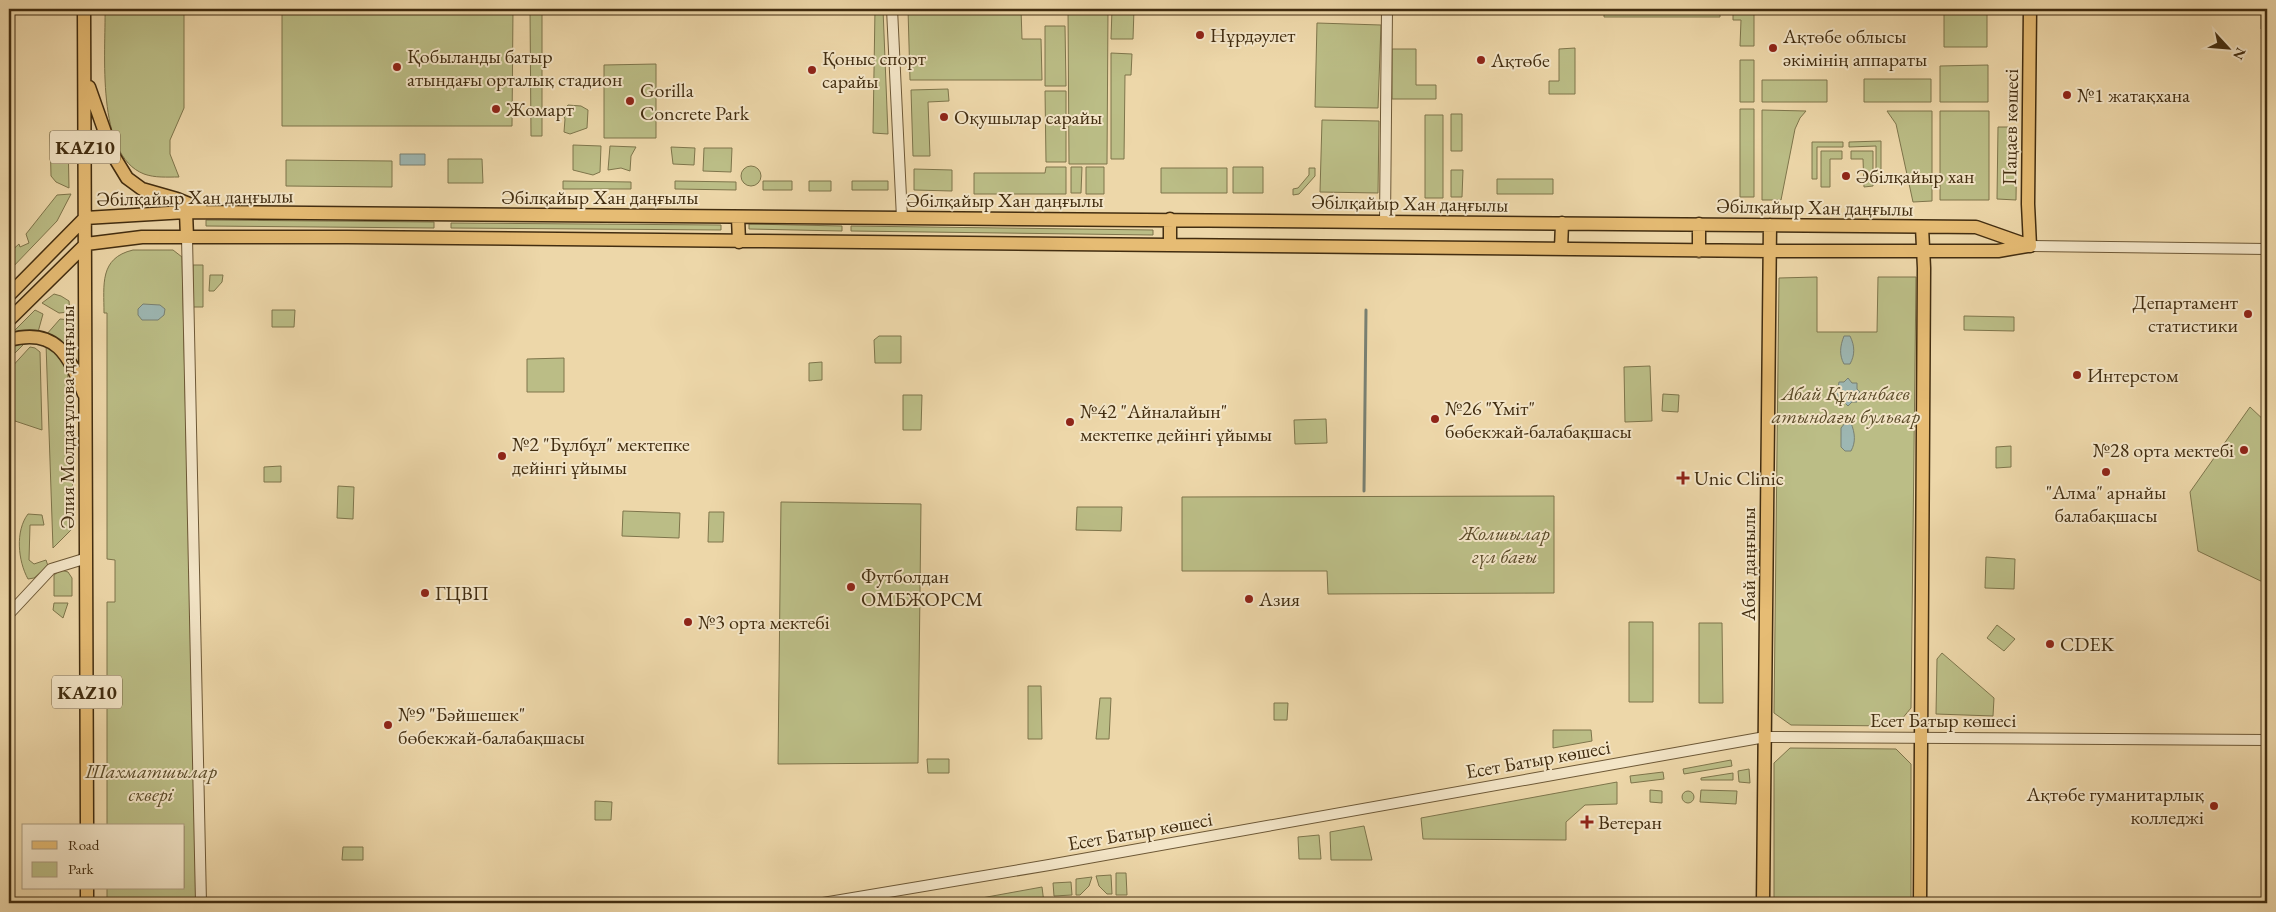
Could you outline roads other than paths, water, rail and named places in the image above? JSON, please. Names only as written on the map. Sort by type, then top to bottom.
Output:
[{"type":"main road","name":"Әлия Молдағұлова даңғылы","points":[[84,9],[87,402],[87,824]]},
{"type":"main road","name":"Пацаев көшесі","points":[[2030,9],[2030,246]]},
{"type":"main road","points":[[85,75],[110,146],[127,178],[142,189],[176,199],[207,212]]},
{"type":"main road","points":[[186,212],[187,237]]},
{"type":"main road","name":"Әбілқайыр Хан даңғылы","points":[[9,294],[85,218],[186,212],[1976,227],[2030,246]]},
{"type":"main road","points":[[738,217],[738,242]]},
{"type":"main road","points":[[1170,219],[1170,245]]},
{"type":"main road","points":[[1561,249],[1562,223]]},
{"type":"main road","points":[[1699,224],[1699,250]]},
{"type":"main road","name":"Абай даңғылы","points":[[1763,903],[1770,226]]},
{"type":"main road","points":[[1920,903],[1922,227]]},
{"type":"main road","name":"Әбілқайыр Хан даңғылы","points":[[86,244],[112,239],[347,237],[1923,252],[1998,251],[2030,246]]},
{"type":"main road","points":[[9,320],[86,244]]},
{"type":"main road","points":[[9,340],[28,335],[44,337],[54,344],[71,362],[87,402]]},
{"type":"main road","points":[[88,890],[88,903]]},
{"type":"street","points":[[892,9],[902,218]]},
{"type":"street","points":[[1386,221],[1387,9]]},
{"type":"street","points":[[187,237],[201,903]]},
{"type":"street","name":"Әбілқайыр Хан даңғылы","points":[[2030,246],[2267,249]]},
{"type":"street","points":[[9,614],[51,569],[87,558]]},
{"type":"street","name":"Есет Батыр көшесі","points":[[823,903],[1048,865],[1765,737],[2267,740]]},
{"type":"water","points":[[400,154],[425,154],[425,165],[400,165]]},
{"type":"water","points":[[143,304],[160,305],[165,309],[164,315],[158,320],[142,320],[138,315],[138,309]]},
{"type":"water","points":[[1844,336],[1850,336],[1853,343],[1854,354],[1850,364],[1844,364],[1841,357]]},
{"type":"water","points":[[1848,378],[1852,383],[1857,383],[1857,389],[1860,392],[1857,396],[1857,402],[1852,402],[1848,406],[1844,402],[1838,402],[1838,396],[1835,392],[1839,382],[1844,382]]},
{"type":"water","points":[[1845,423],[1851,423],[1853,430],[1854,441],[1851,451],[1845,451],[1841,447],[1841,428]]},
{"type":"waterway","points":[[1364,491],[1366,310]]},
{"type":"place","name":"Нұрдәулет","points":[[1200,35]]},
{"type":"place","name":"Ақтөбе облысы әкімінің аппараты","points":[[1773,48]]},
{"type":"place","name":"Ақтөбе","points":[[1481,60]]},
{"type":"place","name":"Қобыланды батыр атындағы орталық стадион","points":[[397,67]]},
{"type":"place","name":"Қоныс спорт сарайы","points":[[812,70]]},
{"type":"place","name":"№1 жатақхана","points":[[2067,95]]},
{"type":"place","name":"Gorilla Concrete Park","points":[[630,101]]},
{"type":"place","name":"Жомарт","points":[[496,109]]},
{"type":"place","name":"Оқушылар сарайы","points":[[944,117]]},
{"type":"place","name":"Әбілқайыр хан","points":[[1846,176]]},
{"type":"place","name":"Департамент статистики","points":[[2248,314]]},
{"type":"place","name":"Интерстом","points":[[2077,375]]},
{"type":"place","name":"№26 \"Үміт\" бөбекжай-балабақшасы","points":[[1435,419]]},
{"type":"place","name":"№42 \"Айналайын\" мектепке дейінгі ұйымы","points":[[1070,422]]},
{"type":"place","name":"№28 орта мектебі","points":[[2244,450]]},
{"type":"place","name":"№2 \"Бұлбұл\" мектепке дейінгі ұйымы","points":[[502,456]]},
{"type":"place","name":"\"Алма\" арнайы балабақшасы","points":[[2106,472]]},
{"type":"place","name":"Unic Clinic","points":[[1683,478]]},
{"type":"place","name":"Футболдан ОМБЖОРСМ","points":[[851,587]]},
{"type":"place","name":"ГЦВП","points":[[425,593]]},
{"type":"place","name":"Азия","points":[[1249,599]]},
{"type":"place","name":"№3 орта мектебі","points":[[688,622]]},
{"type":"place","name":"CDEK","points":[[2050,644]]},
{"type":"place","name":"№9 \"Бәйшешек\" бөбекжай-балабақшасы","points":[[388,725]]},
{"type":"place","name":"Ақтөбе гуманитарлық колледжі","points":[[2214,806]]},
{"type":"place","name":"Ветеран","points":[[1587,822]]},
{"type":"park label","name":"Абай Құнанбаев атындағы бульвар","points":[[1846,404]]},
{"type":"park label","name":"Жолшылар гүл бағы","points":[[1505,544]]},
{"type":"park label","name":"Шахматшылар сквері","points":[[151,782]]}]
